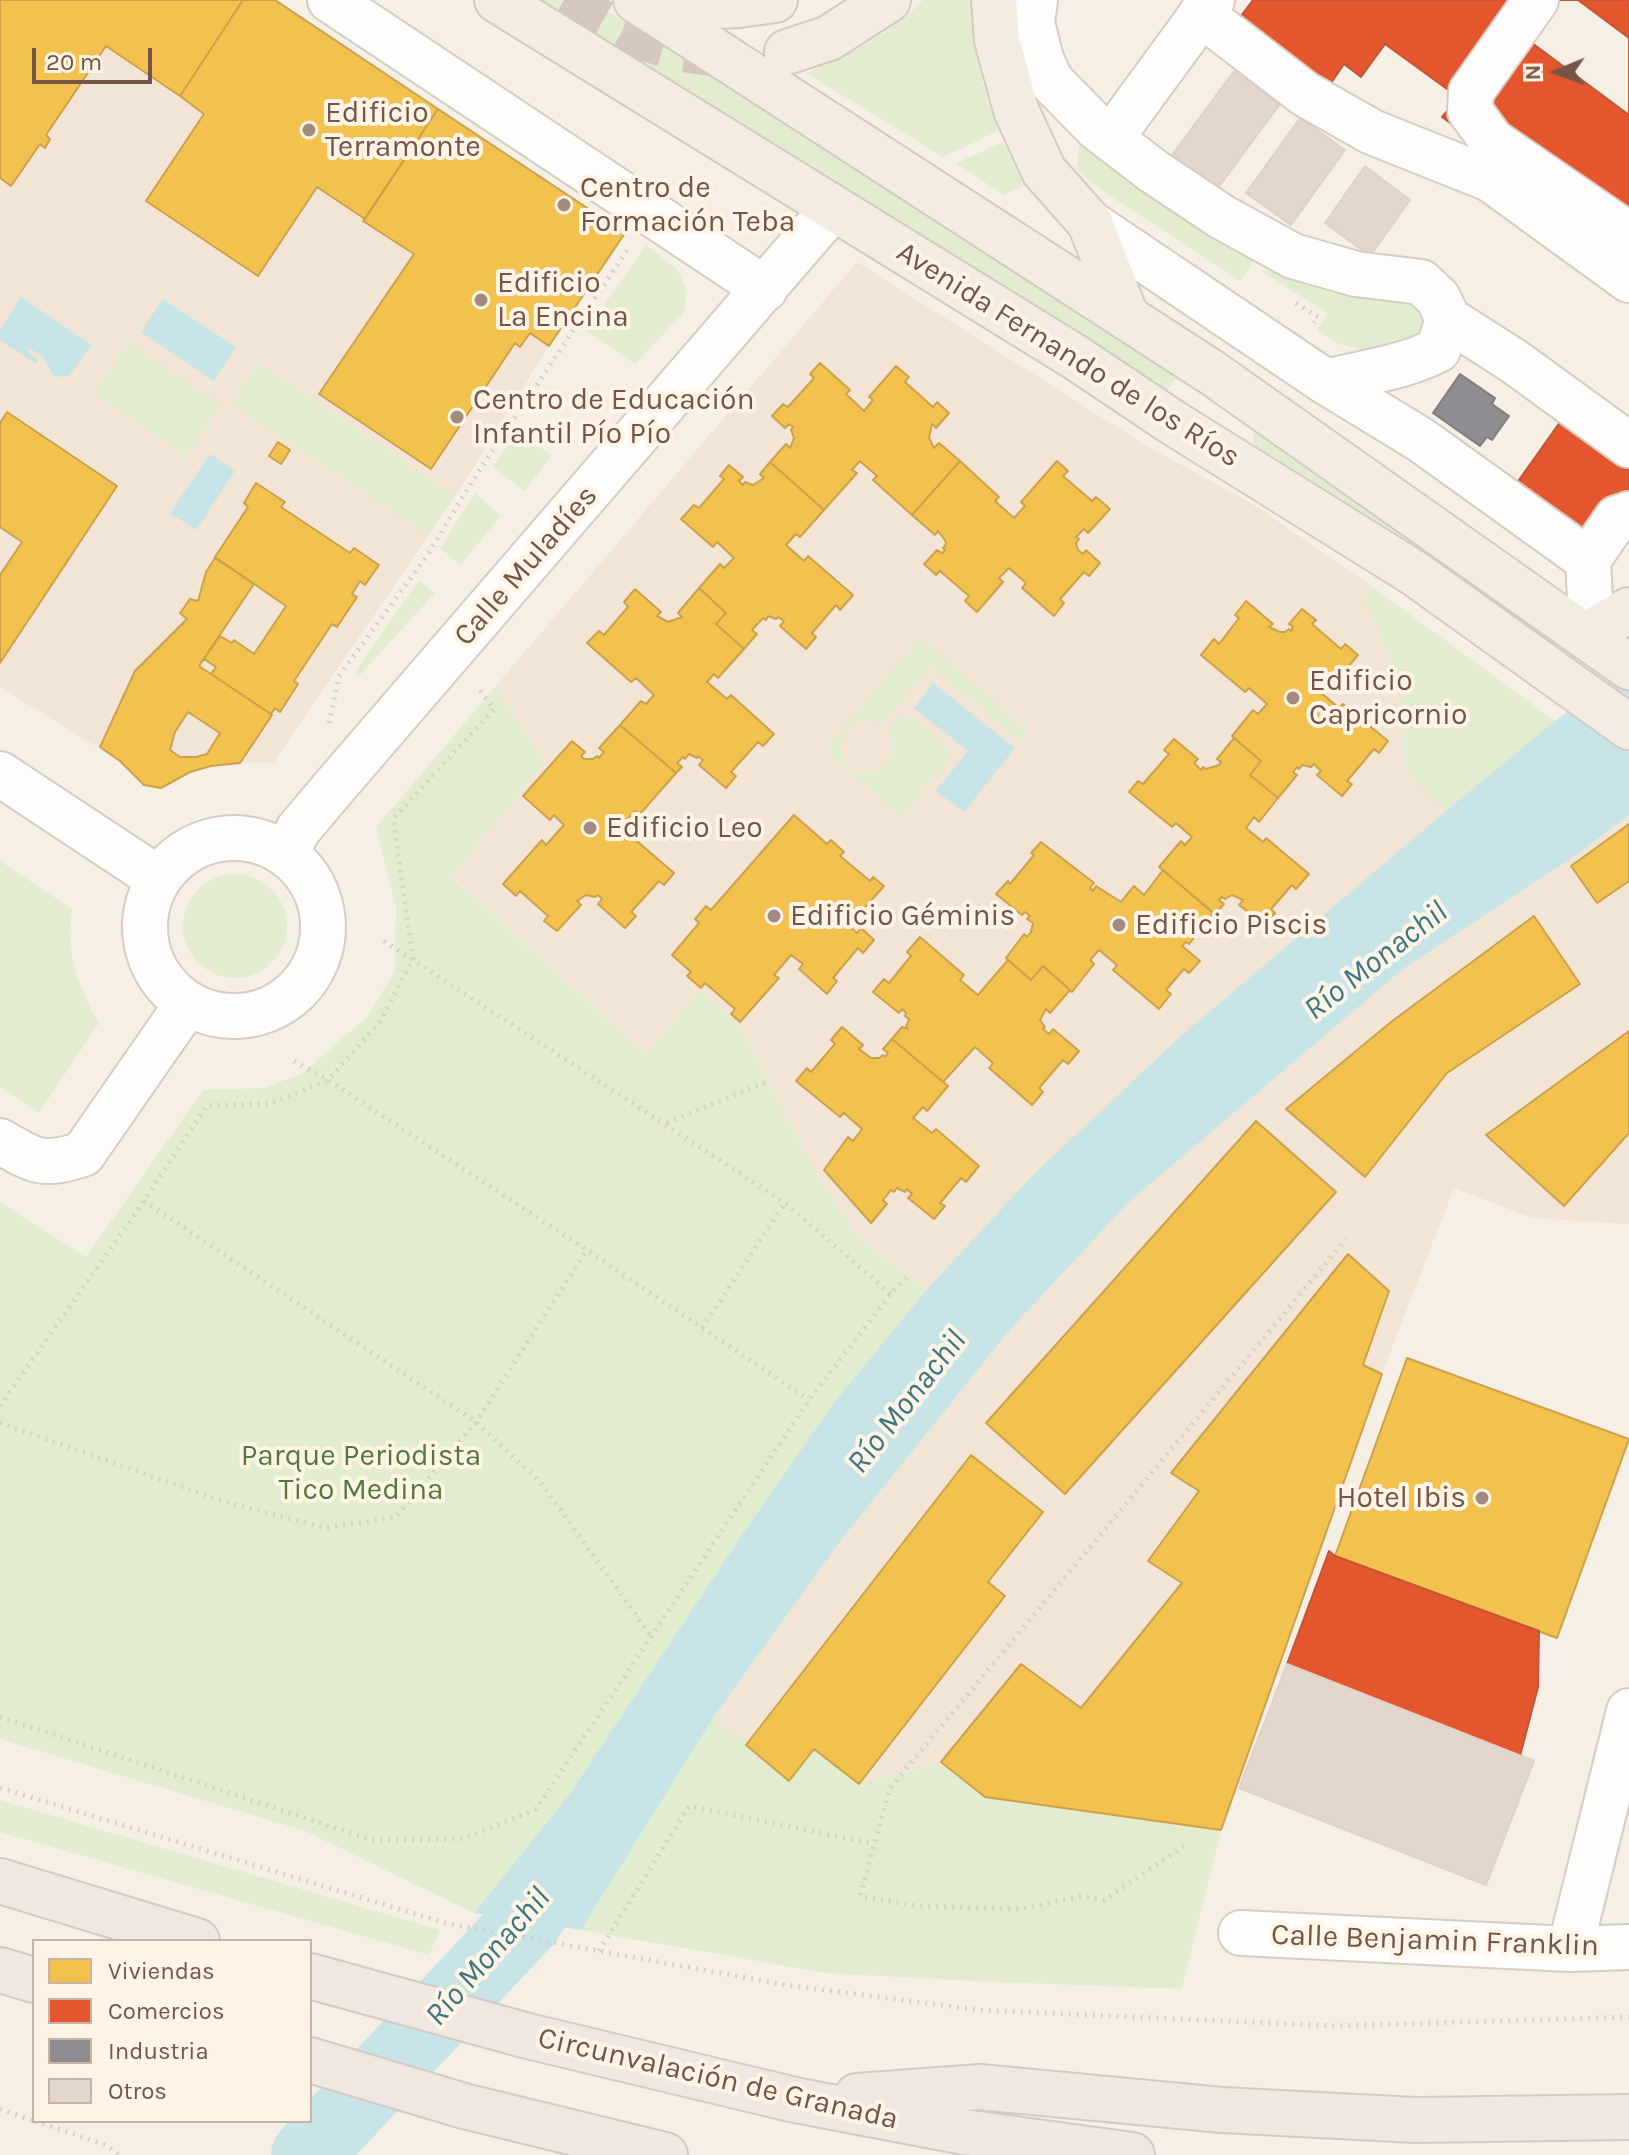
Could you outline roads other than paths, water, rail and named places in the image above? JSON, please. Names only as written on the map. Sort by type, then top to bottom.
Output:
[{"type":"highway","points":[[0,1881],[190,1939]]},
{"type":"highway","points":[[0,1970],[32,1979]]},
{"type":"highway","name":"Circunvalación de Granada","points":[[312,1977],[528,2036],[795,2100],[964,2132],[1132,2155]]},
{"type":"highway","points":[[312,2061],[464,2106],[665,2155]]},
{"type":"highway","points":[[795,2100],[980,2087],[1222,2110],[1416,2120],[1629,2117]]},
{"type":"main road","name":"Avenida Fernando de los Ríos","points":[[497,0],[1075,357],[1414,573],[1629,727]]},
{"type":"main road","points":[[643,4],[739,5],[775,0]]},
{"type":"main road","points":[[787,52],[829,38],[888,0]]},
{"type":"main road","points":[[994,0],[997,40],[1016,110],[1044,171],[1090,223],[1126,316]]},
{"type":"main road","name":"Avenida Fernando de los Ríos","points":[[643,4],[1240,392],[1611,654]]},
{"type":"main road","points":[[1240,392],[1247,468]]},
{"type":"main road","points":[[1611,654],[1629,610]]},
{"type":"street","points":[[330,0],[765,289]]},
{"type":"street","points":[[1035,0],[1032,23],[1041,59],[1051,81],[1111,138],[1153,171],[1222,217],[1293,256],[1356,274],[1421,282],[1438,298],[1448,319],[1515,362],[1629,445]]},
{"type":"street","points":[[1536,0],[1471,92],[1470,111],[1492,141],[1629,235]]},
{"type":"street","points":[[1111,138],[1207,7],[1305,94],[1372,132],[1490,179],[1629,280]]},
{"type":"street","name":"Calle Muladíes","points":[[286,854],[298,830],[335,786],[833,208]]},
{"type":"street","points":[[1090,223],[1326,382],[1421,440],[1588,560]]},
{"type":"street","points":[[1126,316],[1222,312]]},
{"type":"street","points":[[1326,382],[1411,363],[1438,350],[1448,319]]},
{"type":"street","points":[[1611,654],[1590,599],[1588,560],[1617,518],[1629,514]]},
{"type":"street","points":[[0,774],[159,879]]},
{"type":"street","points":[[232,837],[260,841],[286,854],[315,887],[321,906],[323,938],[315,966],[298,991],[274,1008],[245,1016],[215,1015],[187,1004],[166,985],[152,961],[145,933],[147,905],[159,879],[178,857],[203,843],[232,837]]},
{"type":"street","points":[[0,1141],[30,1159],[56,1163],[83,1154],[187,1004]]},
{"type":"street","points":[[1570,1949],[1629,1711]]},
{"type":"street","name":"Calle Benjamin Franklin","points":[[1241,1933],[1570,1949],[1629,1947]]},
{"type":"water","points":[[21,297],[92,345],[69,376],[53,375],[40,354],[29,349],[28,352],[38,360],[36,364],[0,340],[0,330]]},
{"type":"water","points":[[163,299],[236,347],[214,381],[141,332]]},
{"type":"water","points":[[210,454],[235,471],[196,530],[170,513]]},
{"type":"water","points":[[1629,666],[1629,815],[1579,853],[1403,969],[1128,1203],[1008,1332],[841,1540],[713,1718],[581,1930],[474,1913],[568,1796],[833,1404],[927,1289],[1032,1176],[1181,1036],[1446,811],[1555,721]]},
{"type":"water","points":[[933,683],[1015,748],[964,812],[936,791],[968,751],[914,708]]},
{"type":"waterway","name":"Río Monachil","points":[[307,2155],[526,1921],[581,1841]]},
{"type":"tunnel","points":[[564,0],[622,33],[683,50],[726,56]]},
{"type":"place","name":"Edificio Terramonte","points":[[309,130]]},
{"type":"place","name":"Centro de Formación Teba","points":[[564,205]]},
{"type":"place","name":"Edificio La Encina","points":[[481,300]]},
{"type":"place","name":"Centro de Educación Infantil Pío Pío","points":[[457,417]]},
{"type":"place","name":"Edificio Capricornio","points":[[1293,698]]},
{"type":"place","name":"Edificio Leo","points":[[590,828]]},
{"type":"place","name":"Edificio Géminis","points":[[774,916]]},
{"type":"place","name":"Edificio Piscis","points":[[1119,925]]},
{"type":"place","name":"Hotel Ibis","points":[[1482,1498]]},
{"type":"park label","name":"Parque Periodista Tico Medina","points":[[361,1473]]}]
